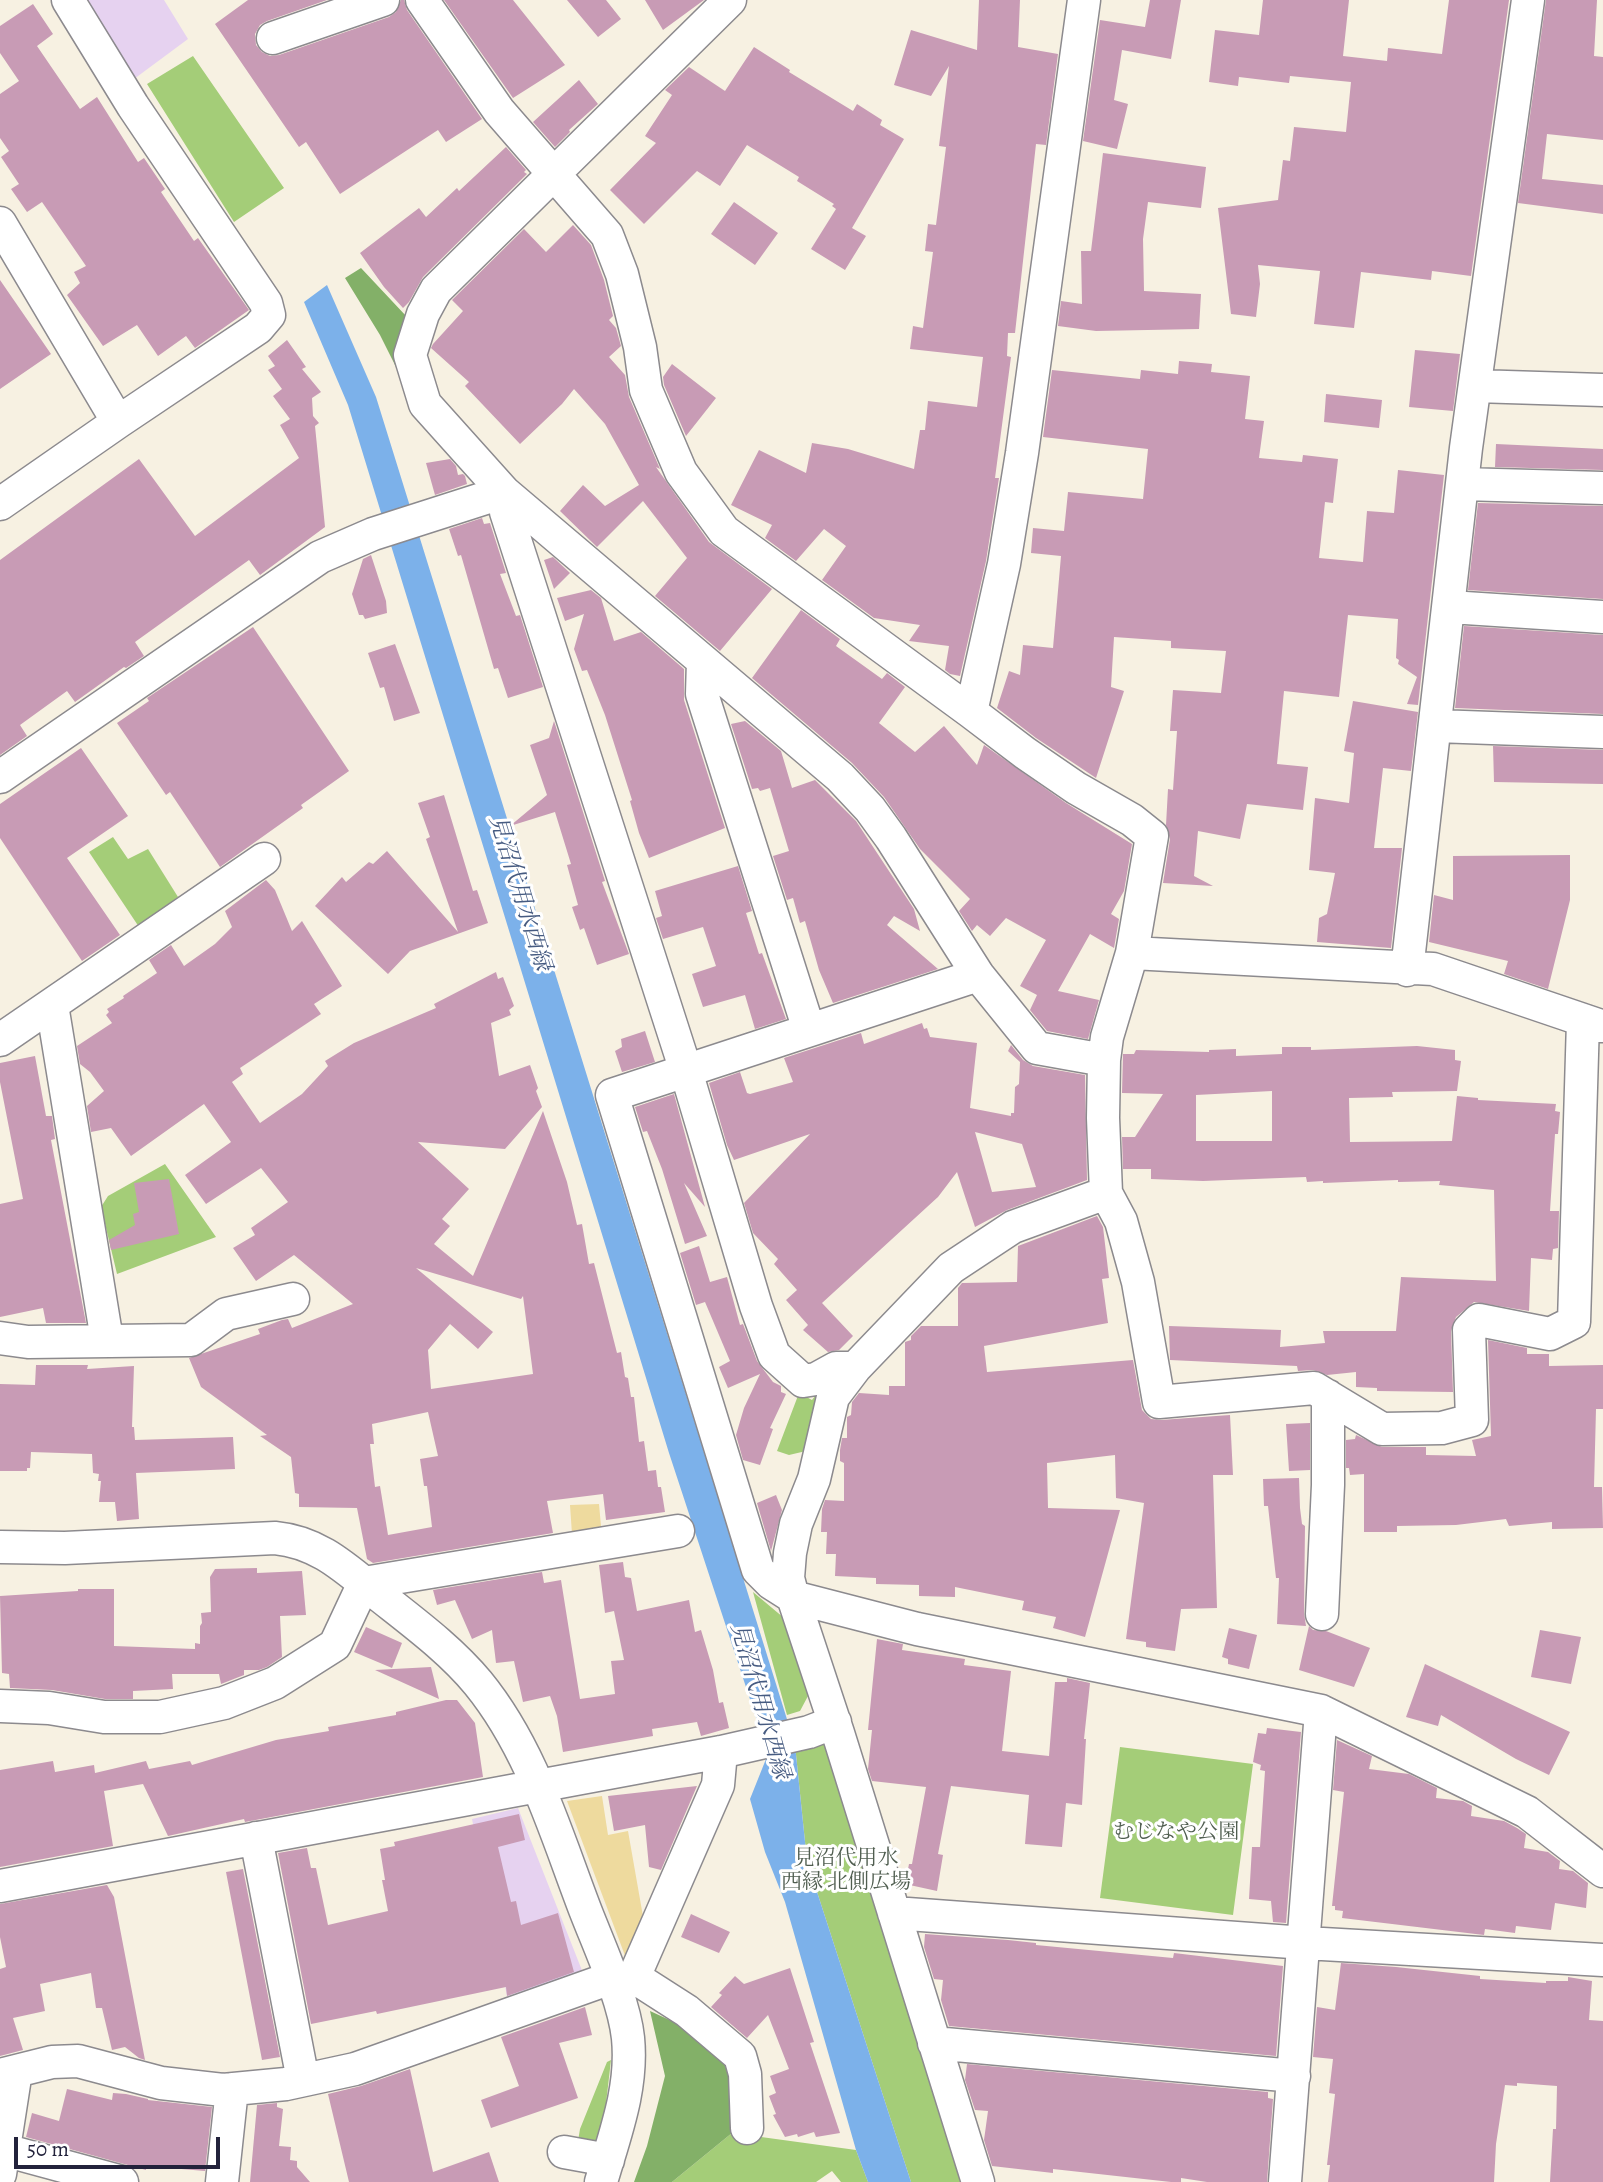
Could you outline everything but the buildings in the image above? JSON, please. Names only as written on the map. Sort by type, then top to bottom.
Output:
[{"type":"street","points":[[0,504],[265,323],[268,311],[266,303],[132,106],[68,0]]},
{"type":"street","points":[[273,38],[383,0]]},
{"type":"street","points":[[422,0],[499,111],[607,234],[622,274],[640,347],[646,390],[681,472],[724,531],[1025,753],[1076,788],[1132,820],[1152,836],[1132,954],[1107,1038],[1103,1118],[1106,1193],[1121,1221],[1138,1282],[1159,1402],[1314,1388],[1382,1429],[1442,1428],[1472,1420],[1469,1330],[1479,1320],[1550,1334],[1574,1322],[1593,1023],[1433,970],[1132,954]]},
{"type":"street","points":[[730,0],[436,290],[423,314],[410,355],[425,404],[504,492],[840,777],[870,809],[978,975],[1037,1048],[1104,1060]]},
{"type":"street","points":[[971,712],[1004,564],[1022,453],[1084,0]]},
{"type":"street","points":[[1406,970],[1450,607],[1462,484],[1528,0]]},
{"type":"street","points":[[0,223],[118,422]]},
{"type":"street","points":[[1475,386],[1603,390]]},
{"type":"street","points":[[1462,484],[1603,488]]},
{"type":"street","points":[[0,777],[320,557],[373,534],[504,492]]},
{"type":"street","points":[[504,492],[506,512],[687,1071],[756,1306],[774,1355],[803,1381],[816,1379],[836,1368],[855,1368]]},
{"type":"street","points":[[1450,607],[1603,617]]},
{"type":"street","points":[[703,661],[702,694],[809,1030]]},
{"type":"street","points":[[1436,726],[1603,732]]},
{"type":"street","points":[[0,1040],[264,859]]},
{"type":"street","points":[[978,975],[612,1095],[758,1570],[771,1583],[793,1597],[917,1629],[1321,1711],[1527,1812],[1603,1871]]},
{"type":"street","points":[[52,1005],[107,1340]]},
{"type":"street","points":[[978,2182],[894,1913],[822,1727],[788,1578],[790,1553],[796,1524],[814,1479],[833,1397],[855,1368],[951,1268],[1013,1227],[1106,1193]]},
{"type":"street","points":[[0,1338],[28,1342],[191,1340],[226,1314],[293,1299]]},
{"type":"street","points":[[1322,1614],[1328,1485],[1328,1395]]},
{"type":"street","points":[[364,1584],[678,1531]]},
{"type":"street","points":[[0,1547],[65,1548],[292,1539],[309,1544],[329,1556],[419,1627],[477,1682],[510,1730],[537,1785],[620,1980],[630,2070],[625,2102],[604,2171],[564,2152]]},
{"type":"street","points":[[0,1706],[49,1709],[104,1717],[160,1717],[224,1703],[275,1683],[335,1645],[364,1584]]},
{"type":"street","points":[[1284,2182],[1305,1942],[1321,1711]]},
{"type":"street","points":[[0,1886],[733,1749],[822,1727]]},
{"type":"street","points":[[620,1980],[718,1785],[721,1770],[733,1749]]},
{"type":"street","points":[[256,1838],[303,2080]]},
{"type":"street","points":[[894,1913],[1603,1960]]},
{"type":"street","points":[[122,2182],[2,2162],[8,2073],[52,2062],[78,2061],[160,2083],[232,2089],[303,2080],[355,2069],[620,1980],[687,2011],[740,2056],[745,2074],[747,2128]]},
{"type":"street","points":[[934,2043],[1294,2076]]},
{"type":"street","points":[[222,2182],[232,2089]]},
{"type":"shaded area","points":[[84,0],[164,0],[188,39],[134,79]]},
{"type":"shaded area","points":[[518,1808],[583,1973],[507,1996],[472,1819]]},
{"type":"green space","points":[[193,56],[284,188],[234,222],[147,84]]},
{"type":"green space","points":[[361,268],[407,317],[400,340],[400,375],[380,335],[345,278]]},
{"type":"green space","points":[[113,837],[128,859],[148,849],[178,897],[139,927],[89,852]]},
{"type":"green space","points":[[165,1164],[216,1237],[117,1274],[101,1207],[108,1196]]},
{"type":"green space","points":[[827,1380],[806,1451],[789,1455],[777,1451],[799,1393],[812,1400]]},
{"type":"green space","points":[[753,1592],[784,1618],[808,1696],[800,1711],[787,1715]]},
{"type":"green space","name":"見沼代用水 西縁 北側広場","points":[[838,1733],[978,2182],[911,2182],[807,1861],[795,1745]]},
{"type":"green space","name":"むじなや公園","points":[[1120,1747],[1253,1764],[1233,1915],[1100,1898]]},
{"type":"green space","points":[[650,2011],[687,2028],[729,2067],[732,2133],[672,2182],[634,2182],[647,2146],[665,2076]]},
{"type":"green space","points":[[611,2060],[605,2112],[595,2146],[578,2141],[580,2129],[607,2062]]},
{"type":"green space","points":[[732,2133],[856,2150],[868,2182],[841,2182],[832,2171],[816,2182],[672,2182]]},
{"type":"sand","points":[[599,1504],[602,1537],[572,1534],[570,1505]]},
{"type":"sand","points":[[602,1796],[608,1835],[628,1831],[644,1922],[627,1961],[567,1801]]},
{"type":"water","points":[[327,285],[376,397],[795,1745],[807,1861],[911,2182],[868,2182],[856,2150],[785,1902],[765,1852],[750,1799],[768,1754],[669,1453],[348,405],[304,302]]},
{"type":"water label","name":"見沼代用水西緑","points":[[519,893]]},
{"type":"water label","name":"見沼代用水西縁","points":[[759,1701]]}]
